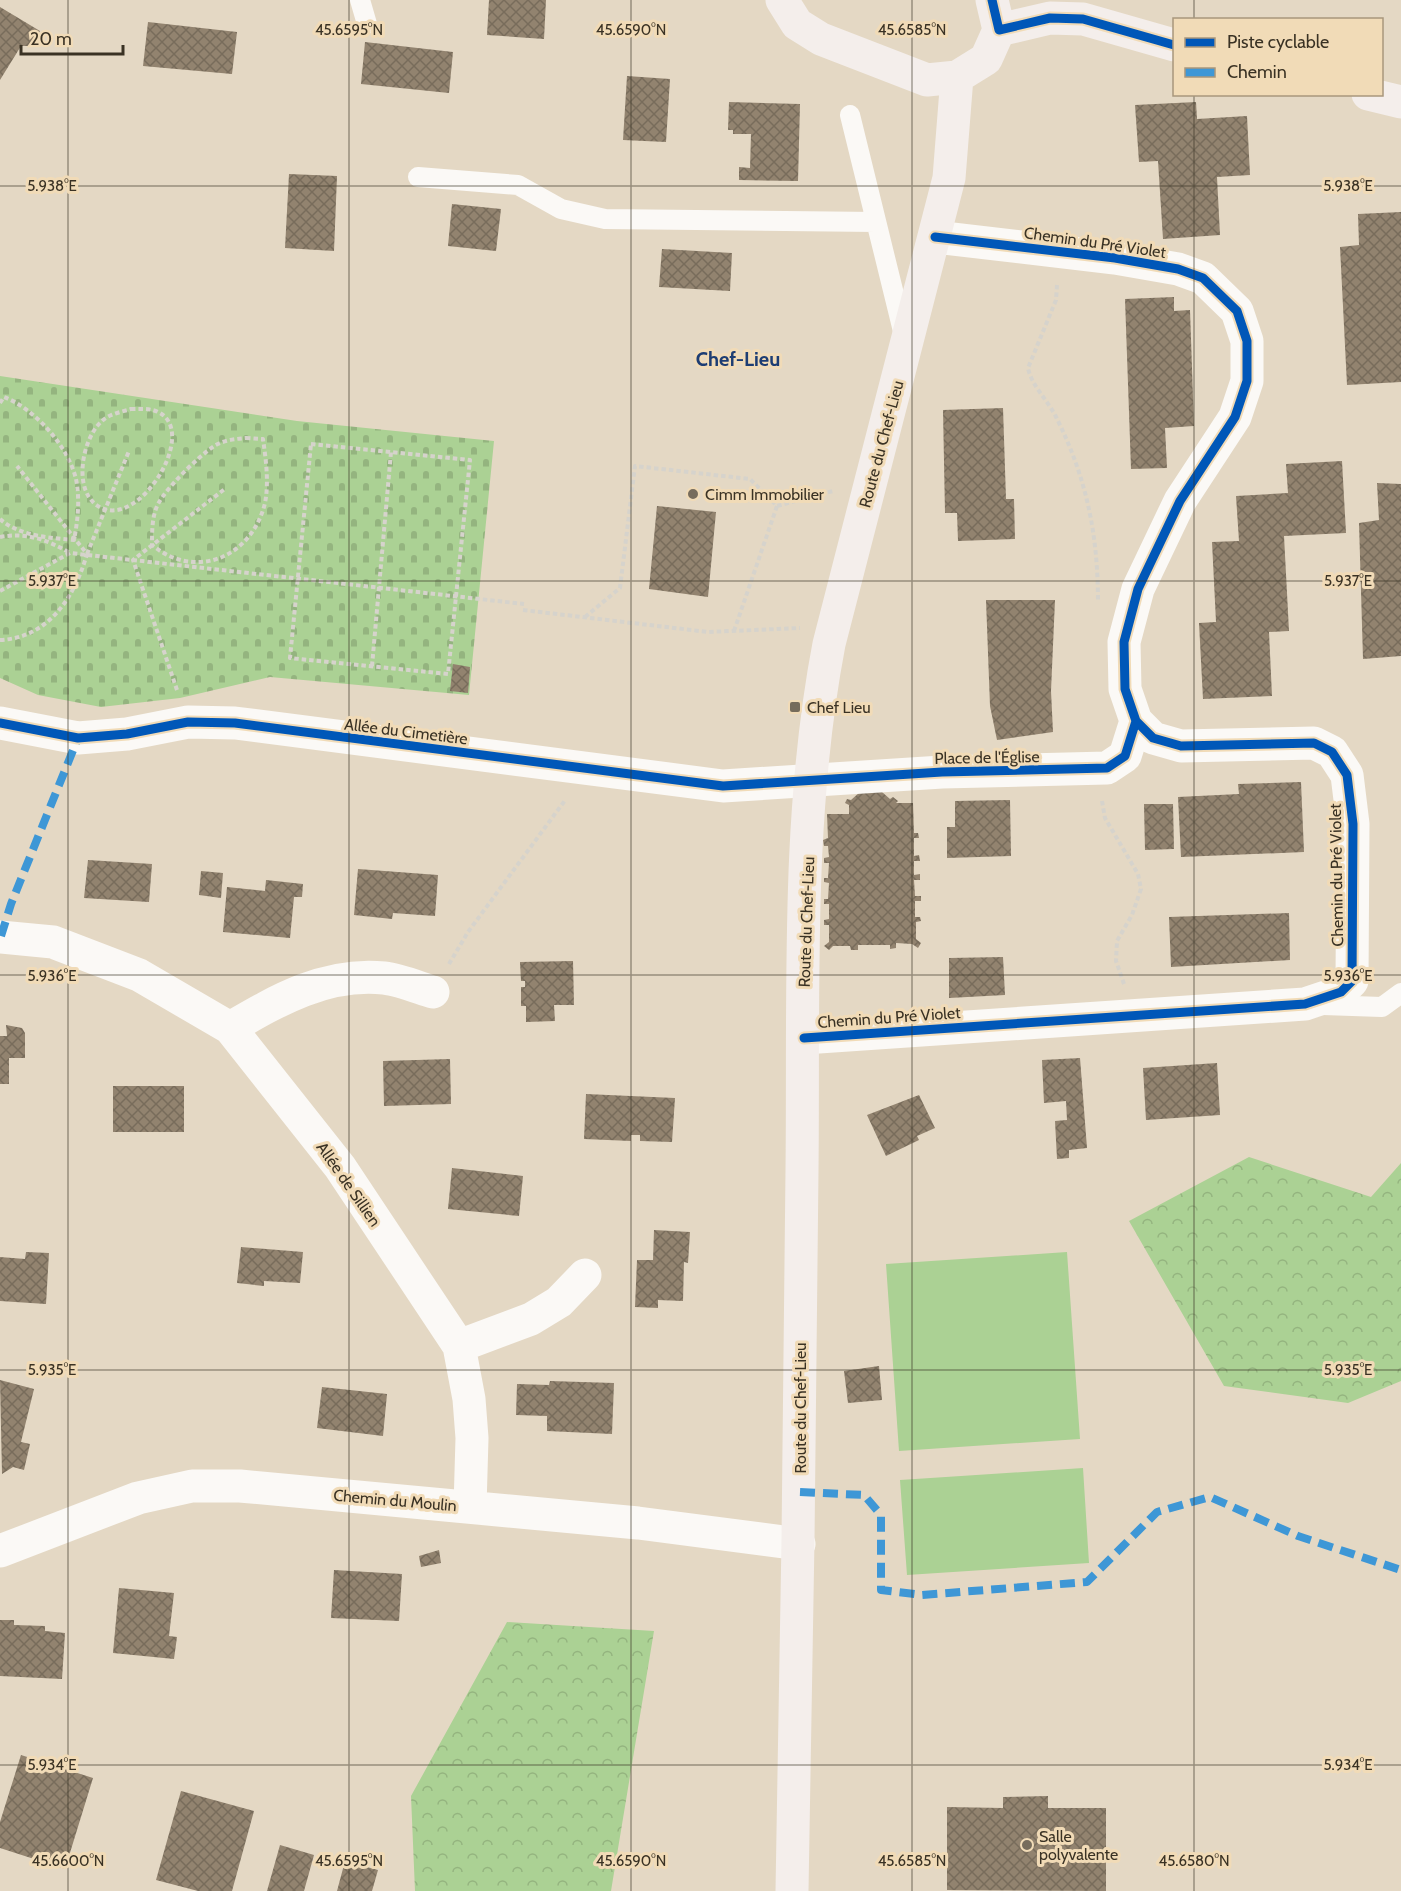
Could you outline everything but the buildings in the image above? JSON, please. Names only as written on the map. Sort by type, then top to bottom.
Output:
[{"type":"main road","points":[[782,0],[797,24],[821,39],[927,80],[957,77],[987,59],[995,15],[1083,19],[1173,45]]},
{"type":"main road","name":"Route du Chef-Lieu","points":[[792,1891],[799,1544],[804,1038],[810,780],[816,715],[834,627],[949,178],[957,77]]},
{"type":"main road","points":[[1376,96],[1401,102]]},
{"type":"street","name":"Chemin du Pré Violet","points":[[804,1038],[1305,1004],[1341,992],[1352,981],[1353,824],[1347,775],[1332,752],[1314,743],[1181,746],[1152,738],[1136,721],[1125,689],[1124,642],[1138,589],[1180,501],[1235,417],[1247,381],[1246,341],[1237,311],[1203,279],[1178,269],[1115,258],[935,237]]},
{"type":"street","name":"Place de l'Église","points":[[810,780],[942,772],[1107,768],[1125,756],[1136,721]]},
{"type":"street","name":"Allée du Cimetière","points":[[0,723],[78,738],[127,734],[188,722],[235,723],[723,786],[810,780]]},
{"type":"street","name":"Allée de Sillien","points":[[0,937],[53,942],[139,975],[230,1028],[340,1167],[459,1346],[469,1399],[472,1438],[470,1507]]},
{"type":"street","points":[[230,1028],[278,1000],[333,979],[385,978],[433,992]]},
{"type":"street","points":[[459,1346],[531,1319],[559,1302],[585,1275]]},
{"type":"street","name":"Chemin du Moulin","points":[[0,1551],[138,1498],[192,1486],[240,1486],[638,1523],[799,1544]]},
{"type":"lane","points":[[360,0],[367,24]]},
{"type":"lane","points":[[850,115],[907,346]]},
{"type":"lane","points":[[418,177],[518,185],[561,209],[605,219],[876,222]]},
{"type":"lane","name":"Chemin du Pré Violet","points":[[1305,1004],[1382,1007],[1401,993]]},
{"type":"path","points":[[0,403],[4,397],[20,403],[33,413],[69,462],[78,494],[79,513],[74,540]]},
{"type":"path","points":[[131,409],[159,412],[167,419],[171,433],[168,462],[145,495],[132,505],[119,511],[105,509],[92,499],[84,484],[81,469],[84,451],[91,434],[102,420],[115,413],[131,409]]},
{"type":"path","points":[[231,439],[263,439],[267,468],[265,503],[254,531],[242,544],[211,562],[185,563],[167,557],[152,545],[152,524],[158,505],[168,489],[215,446],[231,439]]},
{"type":"path","points":[[311,444],[470,460],[448,674],[290,658],[298,580],[311,444]]},
{"type":"path","points":[[0,640],[13,639],[54,617],[75,589],[129,451]]},
{"type":"path","points":[[372,666],[391,452]]},
{"type":"path","points":[[17,466],[87,554]]},
{"type":"path","points":[[585,617],[620,588],[635,466],[750,479],[777,506]]},
{"type":"path","points":[[777,506],[872,480]]},
{"type":"path","points":[[133,560],[226,488]]},
{"type":"path","points":[[734,631],[777,506]]},
{"type":"path","points":[[0,519],[7,525],[27,532],[74,540]]},
{"type":"path","points":[[0,537],[24,536],[48,540],[70,553],[456,597],[708,633],[834,627]]},
{"type":"path","points":[[0,591],[70,553]]},
{"type":"path","points":[[133,560],[188,722]]},
{"type":"path","points":[[433,992],[468,932],[553,820],[586,769]]},
{"type":"green space","points":[[0,376],[297,421],[494,441],[469,695],[270,677],[180,698],[101,707],[38,695],[0,678]]},
{"type":"green space","points":[[1249,1157],[1371,1197],[1401,1163],[1401,1381],[1348,1403],[1224,1386],[1129,1221]]},
{"type":"green space","points":[[1067,1252],[1080,1439],[899,1451],[886,1264]]},
{"type":"green space","points":[[1083,1468],[1089,1563],[907,1575],[900,1480]]},
{"type":"green space","points":[[507,1622],[654,1631],[611,1891],[415,1891],[411,1796]]},
{"type":"marked path","points":[[1,936],[11,904],[78,738]]},
{"type":"marked path","points":[[800,1492],[864,1495],[881,1515],[881,1590],[922,1595],[1087,1582],[1157,1512],[1210,1497],[1298,1536],[1401,1570]]},
{"type":"cycle path","points":[[992,0],[999,30],[1050,18],[1083,19],[1173,45]]},
{"type":"cycle path","points":[[804,1038],[1305,1004],[1341,992],[1352,981],[1353,824],[1347,775],[1332,752],[1314,743],[1181,746],[1153,738],[1136,721],[1125,689],[1124,642],[1138,589],[1180,501],[1235,417],[1247,381],[1247,341],[1237,311],[1203,278],[1178,269],[1115,258],[935,237]]},
{"type":"cycle path","points":[[0,723],[78,738],[127,734],[188,722],[235,723],[723,786],[942,772],[1107,768],[1125,756],[1136,721]]},
{"type":"place","name":"Cimm Immobilier","points":[[693,494]]},
{"type":"place","name":"Chef Lieu","points":[[795,707]]},
{"type":"place","name":"Salle polyvalente","points":[[1027,1845]]},
{"type":"district","name":"Chef-Lieu","points":[[738,359]]}]
